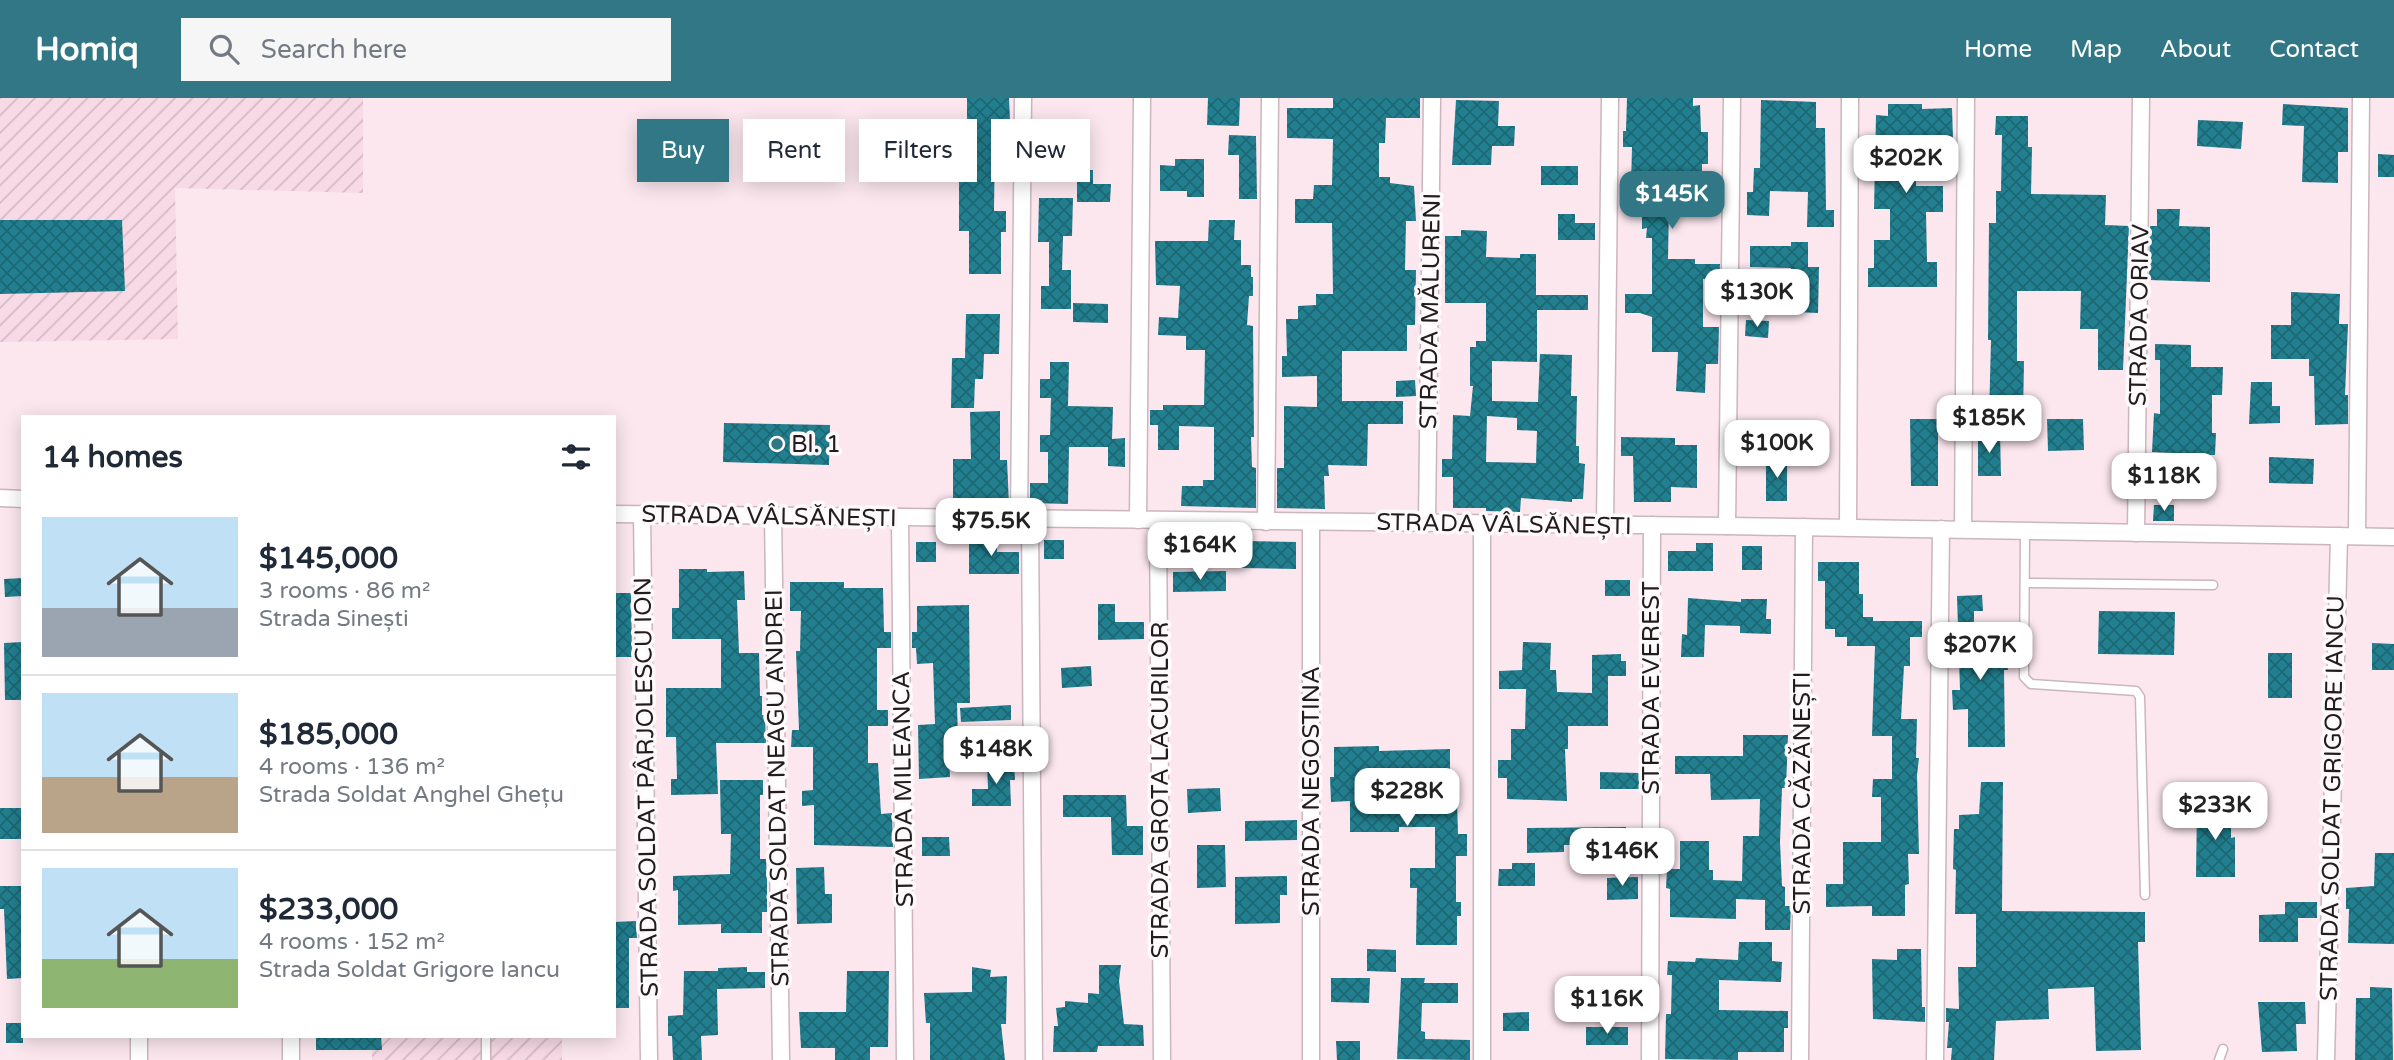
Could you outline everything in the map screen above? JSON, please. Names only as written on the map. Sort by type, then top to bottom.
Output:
[{"type":"street","points":[[1023,98],[1025,519],[1034,1060]]},
{"type":"street","points":[[1138,520],[1142,98]]},
{"type":"street","points":[[1266,522],[1270,98]]},
{"type":"street","name":"STRADA MĂLURENI","points":[[1427,523],[1432,98]]},
{"type":"street","points":[[1605,525],[1610,98]]},
{"type":"street","points":[[1727,526],[1732,98]]},
{"type":"street","points":[[1848,527],[1850,98]]},
{"type":"street","points":[[1963,529],[1966,98]]},
{"type":"street","name":"STRADA ORIAV","points":[[2136,533],[2141,98]]},
{"type":"street","points":[[2357,536],[2361,98]]},
{"type":"street","points":[[0,498],[21,499]]},
{"type":"street","name":"STRADA VÂLSĂNEȘTI","points":[[616,514],[1848,527],[2394,537]]},
{"type":"street","name":"STRADA SOLDAT PÂRJOLESCU ION","points":[[642,514],[649,1060]]},
{"type":"street","name":"STRADA SOLDAT NEAGU ANDREI","points":[[773,515],[781,1060]]},
{"type":"street","name":"STRADA MILEANCA","points":[[900,517],[905,1060]]},
{"type":"street","name":"STRADA GROTA LACURILOR","points":[[1158,521],[1162,1060]]},
{"type":"street","name":"STRADA NEGOSTINA","points":[[1311,522],[1311,1060]]},
{"type":"street","points":[[1482,524],[1482,1060]]},
{"type":"street","name":"STRADA EVEREST","points":[[1650,1060],[1652,525]]},
{"type":"street","name":"STRADA CĂZĂNEȘTI","points":[[1800,1060],[1804,527]]},
{"type":"street","points":[[1935,1060],[1941,529]]},
{"type":"street","name":"STRADA SOLDAT GRIGORE IANCU","points":[[2326,1060],[2339,536]]},
{"type":"street","points":[[139,1038],[139,1060]]},
{"type":"street","points":[[291,1038],[291,1060]]},
{"type":"lane","points":[[2025,530],[2024,677],[2031,684],[2136,691],[2140,697],[2145,895]]},
{"type":"lane","points":[[2025,583],[2213,584]]},
{"type":"lane","points":[[486,1038],[486,1060]]},
{"type":"lane","points":[[2219,1060],[2223,1049]]},
{"type":"shaded area","points":[[0,98],[363,98],[363,193],[175,188],[178,339],[0,342]]},
{"type":"shaded area","points":[[372,1038],[562,1038],[562,1060],[372,1060]]},
{"type":"building","points":[[967,98],[1009,98],[1010,119],[991,119],[994,211],[1006,211],[1006,232],[1001,232],[1001,274],[969,274],[969,231],[959,231],[959,182],[977,182],[977,119],[967,119]]},
{"type":"building","points":[[1208,98],[1240,98],[1239,126],[1207,125]]},
{"type":"building","points":[[1333,98],[1420,98],[1420,118],[1386,118],[1385,143],[1379,143],[1379,177],[1390,177],[1390,183],[1414,186],[1416,221],[1406,221],[1405,270],[1416,270],[1415,325],[1407,325],[1407,351],[1342,351],[1342,401],[1403,401],[1403,424],[1368,424],[1367,466],[1328,465],[1329,476],[1324,476],[1325,509],[1277,508],[1277,468],[1284,468],[1284,406],[1317,407],[1317,376],[1282,377],[1282,356],[1287,356],[1286,319],[1298,319],[1298,306],[1316,305],[1316,294],[1333,294],[1332,223],[1295,223],[1295,199],[1313,199],[1314,185],[1332,185],[1333,139],[1287,138],[1287,108],[1333,108]]},
{"type":"building","points":[[1627,98],[1693,98],[1693,106],[1700,105],[1701,132],[1708,132],[1708,164],[1702,164],[1702,205],[1669,205],[1668,259],[1695,259],[1695,264],[1720,264],[1719,279],[1703,279],[1703,327],[1719,327],[1718,364],[1706,364],[1705,393],[1676,391],[1678,352],[1652,352],[1652,317],[1640,313],[1625,313],[1625,294],[1652,294],[1652,238],[1646,238],[1647,228],[1642,229],[1642,186],[1631,186],[1632,147],[1623,147]]},
{"type":"building","points":[[1456,100],[1499,101],[1498,126],[1515,126],[1514,146],[1492,146],[1491,165],[1452,165]]},
{"type":"building","points":[[1761,100],[1816,102],[1816,128],[1825,128],[1826,210],[1834,210],[1834,227],[1807,227],[1808,192],[1770,191],[1769,216],[1747,215],[1747,192],[1753,192],[1754,168],[1760,168]]},
{"type":"building","points":[[1888,104],[1922,104],[1922,109],[1952,108],[1953,138],[1916,138],[1916,186],[1943,186],[1943,212],[1926,212],[1927,262],[1937,262],[1937,287],[1868,287],[1868,268],[1874,268],[1874,240],[1890,240],[1890,209],[1874,209],[1876,115],[1888,116]]},
{"type":"building","points":[[2283,104],[2348,108],[2348,152],[2338,152],[2338,183],[2302,182],[2304,126],[2282,125]]},
{"type":"building","points":[[1996,116],[2028,116],[2028,147],[2032,147],[2031,194],[2106,195],[2105,225],[2129,226],[2123,370],[2098,370],[2098,329],[2080,329],[2081,291],[2017,291],[2017,361],[2024,361],[2023,418],[1989,418],[1989,223],[1996,223],[1996,191],[2001,191],[2002,135],[1995,135]]},
{"type":"building","points":[[2198,120],[2243,122],[2241,149],[2197,146]]},
{"type":"building","points":[[1229,135],[1256,136],[1257,199],[1239,199],[1239,155],[1228,155]]},
{"type":"building","points":[[2378,154],[2394,155],[2394,177],[2378,177]]},
{"type":"building","points":[[1175,159],[1204,159],[1204,197],[1187,197],[1187,191],[1160,191],[1160,165],[1175,166]]},
{"type":"building","points":[[1541,166],[1578,166],[1578,185],[1541,185]]},
{"type":"building","points":[[1090,170],[1093,170],[1093,184],[1111,184],[1110,202],[1077,202],[1077,182],[1090,182]]},
{"type":"building","points":[[1039,198],[1073,198],[1072,236],[1063,236],[1062,270],[1071,270],[1071,309],[1041,309],[1041,286],[1049,286],[1049,242],[1038,242]]},
{"type":"building","points":[[2157,209],[2180,209],[2179,226],[2210,227],[2210,282],[2149,280],[2150,226],[2157,226]]},
{"type":"building","points":[[1558,214],[1575,214],[1575,223],[1595,223],[1595,240],[1558,240]]},
{"type":"building","points":[[0,220],[122,220],[125,291],[0,294]]},
{"type":"building","points":[[1209,220],[1235,220],[1234,240],[1241,240],[1241,265],[1251,265],[1253,277],[1253,296],[1249,296],[1247,325],[1253,326],[1254,437],[1251,437],[1252,467],[1256,468],[1256,508],[1181,506],[1182,486],[1203,486],[1203,480],[1214,480],[1214,427],[1179,426],[1179,450],[1158,450],[1158,425],[1150,425],[1150,410],[1163,410],[1163,405],[1204,405],[1205,350],[1186,350],[1186,336],[1158,335],[1159,317],[1178,318],[1180,286],[1156,285],[1155,241],[1208,241]]},
{"type":"building","points":[[1461,230],[1487,231],[1486,257],[1520,258],[1520,254],[1536,254],[1536,295],[1588,295],[1588,310],[1537,310],[1537,362],[1492,361],[1492,401],[1538,402],[1540,354],[1572,355],[1571,396],[1577,396],[1576,446],[1579,446],[1579,463],[1585,464],[1583,499],[1572,499],[1572,502],[1521,498],[1520,512],[1453,508],[1453,477],[1442,477],[1442,459],[1452,459],[1453,415],[1470,416],[1473,386],[1470,386],[1470,347],[1476,347],[1476,341],[1486,341],[1486,303],[1445,303],[1445,236],[1461,236]],"holes":[[[1487,416],[1517,418],[1517,430],[1537,431],[1536,463],[1486,462]]]},
{"type":"building","points":[[1791,242],[1808,242],[1808,267],[1819,267],[1818,313],[1795,312],[1796,279],[1791,279],[1791,268],[1750,267],[1750,246],[1791,246]]},
{"type":"building","points":[[2291,292],[2340,294],[2339,324],[2348,324],[2345,395],[2348,395],[2348,424],[2315,425],[2314,376],[2309,376],[2309,359],[2271,359],[2271,325],[2291,325]]},
{"type":"building","points":[[1073,303],[1108,304],[1108,323],[1073,322]]},
{"type":"building","points":[[966,314],[1000,314],[999,354],[984,354],[983,379],[975,379],[974,408],[951,408],[952,358],[965,358]]},
{"type":"building","points":[[1746,320],[1769,321],[1768,338],[1745,336]]},
{"type":"building","points":[[2155,344],[2191,345],[2191,367],[2223,367],[2222,395],[2212,395],[2215,455],[2209,455],[2205,497],[2168,494],[2172,453],[2152,452],[2154,413],[2160,414],[2160,360],[2155,360]]},
{"type":"building","points":[[1050,362],[1069,362],[1068,406],[1113,407],[1112,439],[1125,438],[1125,467],[1108,466],[1108,447],[1069,447],[1068,504],[1030,503],[1030,483],[1048,483],[1048,452],[1040,452],[1040,435],[1050,435],[1051,398],[1040,398],[1040,379],[1050,379]]},
{"type":"building","points":[[1415,380],[1416,396],[1396,397],[1396,381]]},
{"type":"building","points":[[2251,382],[2272,382],[2272,406],[2280,406],[2280,423],[2249,424]]},
{"type":"building","points":[[1000,411],[1000,460],[1007,460],[1009,504],[953,501],[953,459],[971,459],[970,412]]},
{"type":"building","points":[[1910,419],[1947,419],[1947,435],[1938,434],[1938,486],[1911,486]]},
{"type":"building","points":[[2047,419],[2083,419],[2084,450],[2048,451]]},
{"type":"building","name":"Bl. 1","points":[[724,423],[830,425],[829,465],[723,462]]},
{"type":"building","points":[[1978,433],[2000,433],[2001,476],[1978,476]]},
{"type":"building","points":[[1621,437],[1675,438],[1675,445],[1697,445],[1697,488],[1671,487],[1671,502],[1634,502],[1633,456],[1621,456]]},
{"type":"building","points":[[2269,457],[2314,459],[2313,484],[2269,483]]},
{"type":"building","points":[[1766,458],[1787,458],[1787,501],[1766,501]]},
{"type":"building","points":[[2154,505],[2174,505],[2174,521],[2153,521]]},
{"type":"building","points":[[969,538],[997,538],[997,552],[1019,552],[1019,574],[969,574]]},
{"type":"building","points":[[1044,540],[1064,540],[1064,559],[1044,559]]},
{"type":"building","points":[[1242,541],[1296,542],[1296,569],[1242,568]]},
{"type":"building","points":[[916,542],[936,542],[936,562],[916,562]]},
{"type":"building","points":[[1696,543],[1713,543],[1713,571],[1668,571],[1668,551],[1696,551]]},
{"type":"building","points":[[1742,546],[1762,546],[1762,570],[1742,570]]},
{"type":"building","points":[[1818,562],[1859,562],[1859,594],[1863,594],[1863,617],[1873,617],[1873,621],[1922,621],[1922,637],[1910,637],[1910,666],[1904,666],[1901,719],[1917,719],[1916,758],[1919,758],[1919,854],[1908,854],[1909,884],[1905,885],[1905,916],[1872,916],[1872,906],[1826,907],[1826,884],[1843,884],[1843,842],[1881,842],[1881,797],[1872,797],[1873,779],[1892,779],[1892,736],[1872,736],[1875,646],[1847,646],[1847,637],[1835,637],[1835,629],[1825,629],[1825,581],[1818,581]]},
{"type":"building","points":[[679,569],[707,569],[707,572],[744,571],[745,600],[737,600],[739,653],[759,653],[760,696],[762,715],[765,715],[766,743],[716,743],[718,794],[671,795],[671,779],[677,779],[676,737],[666,737],[666,688],[721,688],[721,639],[672,639],[672,608],[679,608]]},
{"type":"building","points":[[1226,571],[1226,591],[1173,592],[1173,572]]},
{"type":"building","points":[[21,578],[21,596],[5,597],[4,579]]},
{"type":"building","points":[[1605,580],[1630,580],[1630,596],[1605,596]]},
{"type":"building","points":[[790,582],[844,582],[844,588],[883,588],[884,632],[891,632],[891,648],[877,648],[877,710],[888,710],[888,726],[868,726],[868,763],[878,763],[881,814],[892,813],[893,847],[814,845],[814,805],[802,806],[802,791],[813,790],[813,747],[791,747],[792,730],[799,730],[796,651],[800,651],[801,611],[790,611]]},
{"type":"building","points":[[616,593],[631,593],[632,657],[616,657]]},
{"type":"building","points":[[1982,595],[1983,611],[1974,611],[1974,654],[2008,654],[2008,670],[2004,670],[2005,747],[1968,747],[1968,709],[1953,710],[1952,690],[1960,690],[1957,596]]},
{"type":"building","points":[[1688,598],[1741,602],[1741,599],[1767,599],[1766,619],[1771,619],[1771,634],[1740,633],[1740,626],[1705,625],[1704,657],[1681,657],[1682,634],[1687,635]]},
{"type":"building","points":[[1098,604],[1115,604],[1115,622],[1144,622],[1144,639],[1098,640]]},
{"type":"building","points":[[969,605],[970,703],[957,703],[958,741],[948,742],[950,777],[919,779],[918,725],[935,724],[933,663],[917,664],[916,648],[912,648],[912,632],[917,632],[917,606]]},
{"type":"building","points":[[2099,611],[2175,612],[2174,655],[2098,654]]},
{"type":"building","points":[[21,642],[21,700],[5,700],[4,643]]},
{"type":"building","points":[[1523,642],[1551,643],[1550,670],[1556,670],[1557,692],[1592,693],[1592,655],[1621,654],[1621,661],[1626,661],[1626,676],[1608,676],[1608,726],[1568,726],[1568,749],[1565,749],[1567,801],[1507,799],[1507,778],[1498,778],[1498,760],[1511,760],[1511,729],[1525,729],[1526,689],[1499,689],[1499,671],[1522,670]]},
{"type":"building","points":[[2372,643],[2394,644],[2394,670],[2372,670]]},
{"type":"building","points":[[2268,653],[2292,653],[2292,698],[2268,698]]},
{"type":"building","points":[[1091,666],[1092,686],[1062,688],[1061,668]]},
{"type":"building","points":[[1011,705],[1011,720],[961,722],[960,708]]},
{"type":"building","points":[[1743,735],[1788,735],[1780,842],[1785,906],[1791,906],[1790,930],[1765,930],[1765,900],[1736,899],[1736,919],[1670,917],[1670,889],[1666,888],[1667,869],[1680,869],[1680,841],[1709,841],[1709,870],[1713,870],[1713,880],[1742,881],[1743,836],[1759,836],[1760,799],[1711,800],[1710,774],[1675,774],[1675,756],[1743,756]]},
{"type":"building","points":[[1379,746],[1379,751],[1450,749],[1450,769],[1380,771],[1381,803],[1457,801],[1458,834],[1467,834],[1467,856],[1456,856],[1456,902],[1461,902],[1461,916],[1457,916],[1457,945],[1416,945],[1417,888],[1410,888],[1410,868],[1435,868],[1435,827],[1399,827],[1399,832],[1350,832],[1350,801],[1331,802],[1330,777],[1334,777],[1334,747]]},
{"type":"building","points":[[987,762],[1014,762],[1015,780],[1010,780],[1011,806],[972,806],[972,789],[988,789]]},
{"type":"building","points":[[1600,772],[1639,773],[1639,789],[1600,789]]},
{"type":"building","points":[[720,780],[763,780],[763,795],[760,795],[760,859],[766,859],[767,912],[762,912],[762,933],[721,933],[721,924],[678,925],[678,890],[673,891],[673,876],[730,874],[731,834],[721,834]]},
{"type":"building","points":[[1981,782],[2003,782],[2002,911],[2145,912],[2145,942],[2138,942],[2141,1050],[2096,1051],[2094,987],[2048,989],[2049,1019],[1996,1021],[1994,1060],[1951,1060],[1952,1048],[1947,1048],[1949,1022],[1946,1022],[1946,1008],[1959,1009],[1958,967],[1976,967],[1976,914],[1955,914],[1954,829],[1959,829],[1959,815],[1979,814]]},
{"type":"building","points":[[1220,788],[1221,811],[1188,813],[1187,789]]},
{"type":"building","points":[[1063,795],[1126,795],[1127,826],[1143,826],[1143,855],[1112,855],[1111,817],[1063,817]]},
{"type":"building","points":[[2197,805],[2231,805],[2231,838],[2235,837],[2235,877],[2196,877]]},
{"type":"building","points":[[0,808],[21,808],[21,839],[0,839]]},
{"type":"building","points":[[1297,820],[1297,840],[1245,841],[1245,821]]},
{"type":"building","points":[[1626,827],[1626,845],[1564,845],[1564,852],[1527,853],[1527,828]]},
{"type":"building","points":[[922,837],[949,837],[950,856],[922,856]]},
{"type":"building","points":[[1197,845],[1225,845],[1226,887],[1197,888]]},
{"type":"building","points":[[2375,853],[2394,853],[2394,944],[2348,943],[2349,909],[2346,909],[2346,888],[2374,886]]},
{"type":"building","points":[[1512,863],[1535,863],[1535,886],[1498,886],[1499,869],[1512,869]]},
{"type":"building","points":[[824,867],[825,894],[832,894],[832,923],[797,924],[796,868]]},
{"type":"building","points":[[1287,876],[1287,895],[1280,895],[1280,923],[1235,924],[1235,877]]},
{"type":"building","points":[[1638,877],[1638,899],[1607,900],[1607,878]]},
{"type":"building","points":[[0,886],[21,886],[21,978],[7,979],[4,909],[0,909]]},
{"type":"building","points":[[2285,902],[2317,902],[2317,918],[2298,918],[2298,942],[2259,942],[2259,915],[2285,914]]},
{"type":"building","points":[[636,921],[637,938],[629,938],[629,1008],[616,1008],[616,922]]},
{"type":"building","points":[[1739,942],[1772,942],[1772,961],[1782,962],[1781,982],[1719,980],[1719,1010],[1788,1011],[1788,1028],[1784,1028],[1784,1052],[1738,1052],[1738,1060],[1665,1059],[1666,1014],[1671,1014],[1672,975],[1667,975],[1668,961],[1695,962],[1696,958],[1738,960]]},
{"type":"building","points":[[1367,949],[1396,950],[1396,972],[1367,971]]},
{"type":"building","points":[[1897,949],[1921,949],[1922,1007],[1925,1007],[1925,1022],[1873,1019],[1872,959],[1897,960]]},
{"type":"building","points":[[1099,965],[1121,965],[1119,981],[1124,1024],[1143,1025],[1144,1046],[1098,1046],[1097,1052],[1053,1052],[1054,1026],[1058,1026],[1056,1008],[1065,1007],[1065,1001],[1088,1003],[1088,993],[1099,994]]},
{"type":"building","points":[[747,967],[747,972],[765,972],[765,988],[717,989],[718,1035],[701,1036],[702,1060],[673,1060],[672,1036],[668,1036],[668,1016],[683,1015],[684,971],[718,971],[718,968]]},
{"type":"building","points":[[972,967],[991,970],[990,977],[1007,976],[1006,1024],[1001,1024],[1005,1060],[930,1060],[930,1023],[926,1023],[924,993],[972,992]]},
{"type":"building","points":[[847,971],[889,971],[888,1047],[870,1047],[870,1060],[835,1060],[835,1048],[801,1048],[799,1012],[846,1012]]},
{"type":"building","points":[[1331,978],[1370,978],[1369,1003],[1331,1002]]},
{"type":"building","points":[[1401,978],[1425,978],[1424,983],[1458,983],[1458,1003],[1422,1003],[1421,1031],[1425,1032],[1425,1039],[1470,1040],[1470,1060],[1397,1059]]},
{"type":"building","points":[[2370,987],[2392,988],[2393,1060],[2355,1060],[2356,998],[2370,998]]},
{"type":"building","points":[[2258,1002],[2305,1002],[2306,1024],[2296,1024],[2297,1051],[2262,1052]]},
{"type":"building","points":[[1529,1012],[1529,1031],[1503,1031],[1503,1013]]},
{"type":"building","points":[[6,1023],[21,1023],[23,1043],[6,1043]]},
{"type":"building","points":[[1586,1027],[1628,1027],[1628,1045],[1586,1045]]},
{"type":"building","points":[[316,1038],[381,1038],[382,1050],[316,1050]]},
{"type":"building","points":[[1336,1041],[1360,1041],[1360,1060],[1337,1060]]},
{"type":"place","name":"Bl. 1","points":[[777,444]]}]
